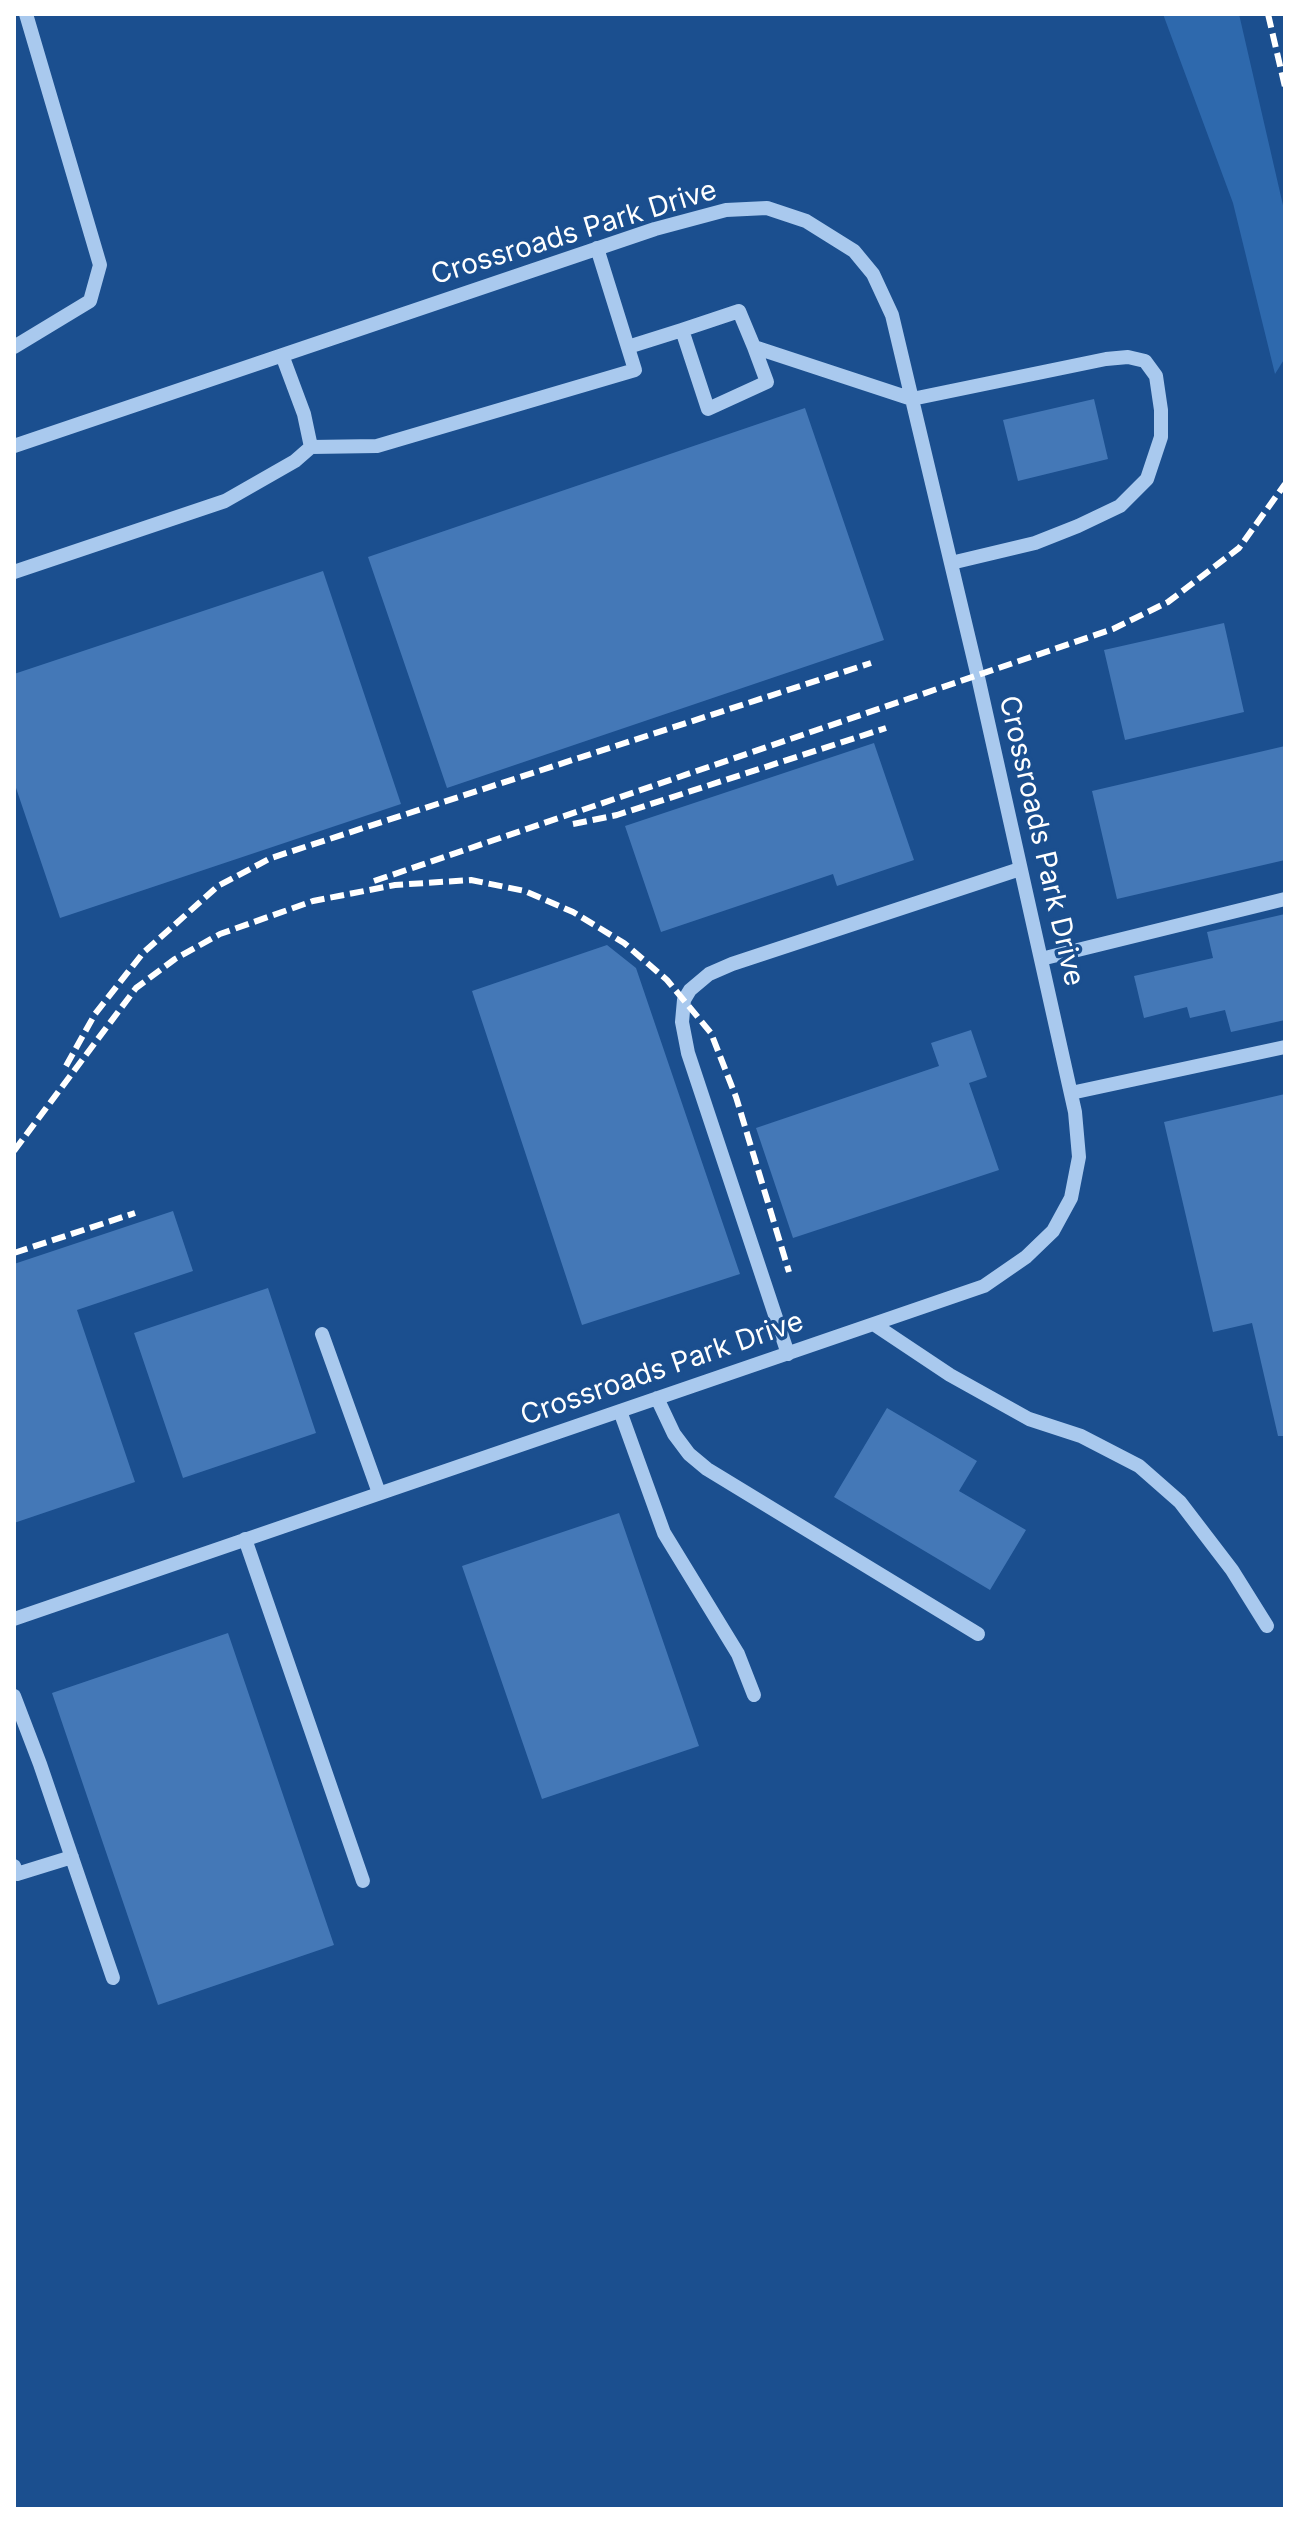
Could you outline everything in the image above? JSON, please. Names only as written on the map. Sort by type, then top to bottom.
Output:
[{"type":"street","points":[[14,347],[90,301],[100,265],[26,14]]},
{"type":"street","name":"Crossroads Park Drive","points":[[14,446],[597,248],[726,210],[767,208],[806,221],[854,251],[873,274],[892,315],[1071,1093],[1079,1157],[1071,1198],[1053,1231],[1026,1257],[984,1286],[14,1619]]},
{"type":"street","points":[[14,572],[225,501],[295,461],[311,447],[377,446],[635,370],[597,248]]},
{"type":"street","points":[[628,347],[739,311],[767,382],[708,409],[682,330]]},
{"type":"street","points":[[754,347],[912,399],[1106,359],[1128,357],[1145,361],[1156,376],[1161,410],[1161,437],[1147,479],[1120,506],[1035,543],[951,563]]},
{"type":"street","points":[[282,355],[304,414],[311,447]]},
{"type":"street","points":[[788,1354],[688,1053],[682,1022],[684,1000],[690,990],[709,974],[732,964],[1020,869]]},
{"type":"street","points":[[1041,959],[1285,899]]},
{"type":"street","points":[[1071,1093],[1285,1047]]},
{"type":"street","points":[[875,1325],[950,1375],[1029,1419],[1081,1436],[1139,1466],[1180,1502],[1232,1570],[1267,1626]]},
{"type":"street","points":[[322,1334],[379,1493]]},
{"type":"street","points":[[657,1398],[674,1434],[689,1454],[707,1469],[978,1634]]},
{"type":"street","points":[[620,1411],[664,1533],[738,1654],[754,1695]]},
{"type":"street","points":[[245,1539],[363,1881]]},
{"type":"street","points":[[14,1696],[20,1727],[72,1857],[113,1978]]},
{"type":"street","points":[[14,1866],[17,1874],[72,1857]]},
{"type":"shaded area","points":[[1163,14],[1239,14],[1285,214],[1285,358],[1275,374],[1233,203]]},
{"type":"building","points":[[1094,399],[1108,459],[1018,481],[1003,420]]},
{"type":"building","points":[[805,408],[884,640],[447,788],[368,557]]},
{"type":"building","points":[[323,571],[401,804],[60,918],[14,782],[14,674]]},
{"type":"building","points":[[1224,623],[1244,712],[1125,740],[1104,650]]},
{"type":"building","points":[[874,743],[914,860],[837,886],[833,874],[661,932],[625,826]]},
{"type":"building","points":[[1285,746],[1285,860],[1117,899],[1092,791]]},
{"type":"building","points":[[1285,914],[1285,1020],[1231,1032],[1225,1010],[1190,1018],[1187,1007],[1144,1018],[1134,976],[1213,958],[1207,932]]},
{"type":"building","points":[[607,945],[636,968],[740,1274],[582,1325],[472,991]]},
{"type":"building","points":[[971,1030],[987,1077],[969,1083],[999,1170],[793,1238],[756,1128],[939,1066],[931,1043]]},
{"type":"building","points":[[1285,1094],[1285,1436],[1278,1436],[1252,1323],[1213,1332],[1164,1122]]},
{"type":"building","points":[[173,1211],[193,1271],[77,1310],[135,1482],[14,1523],[14,1264]]},
{"type":"building","points":[[268,1288],[316,1433],[183,1478],[134,1333]]},
{"type":"building","points":[[887,1408],[977,1461],[959,1491],[1026,1530],[990,1590],[834,1497]]},
{"type":"building","points":[[619,1513],[699,1746],[542,1799],[462,1566]]},
{"type":"building","points":[[228,1633],[334,1945],[158,2005],[52,1693]]},
{"type":"railway","points":[[1268,14],[1285,87]]},
{"type":"railway","points":[[374,881],[1113,629],[1168,602],[1239,548],[1285,484]]},
{"type":"railway","points":[[66,1066],[95,1014],[143,953],[218,886],[271,858],[871,663]]},
{"type":"railway","points":[[573,824],[617,815],[886,728]]},
{"type":"railway","points":[[14,1151],[136,988],[175,959],[220,934],[313,901],[395,885],[471,880],[525,891],[573,912],[624,943],[667,980],[711,1033],[736,1097],[789,1272]]},
{"type":"railway","points":[[14,1253],[135,1213]]}]
